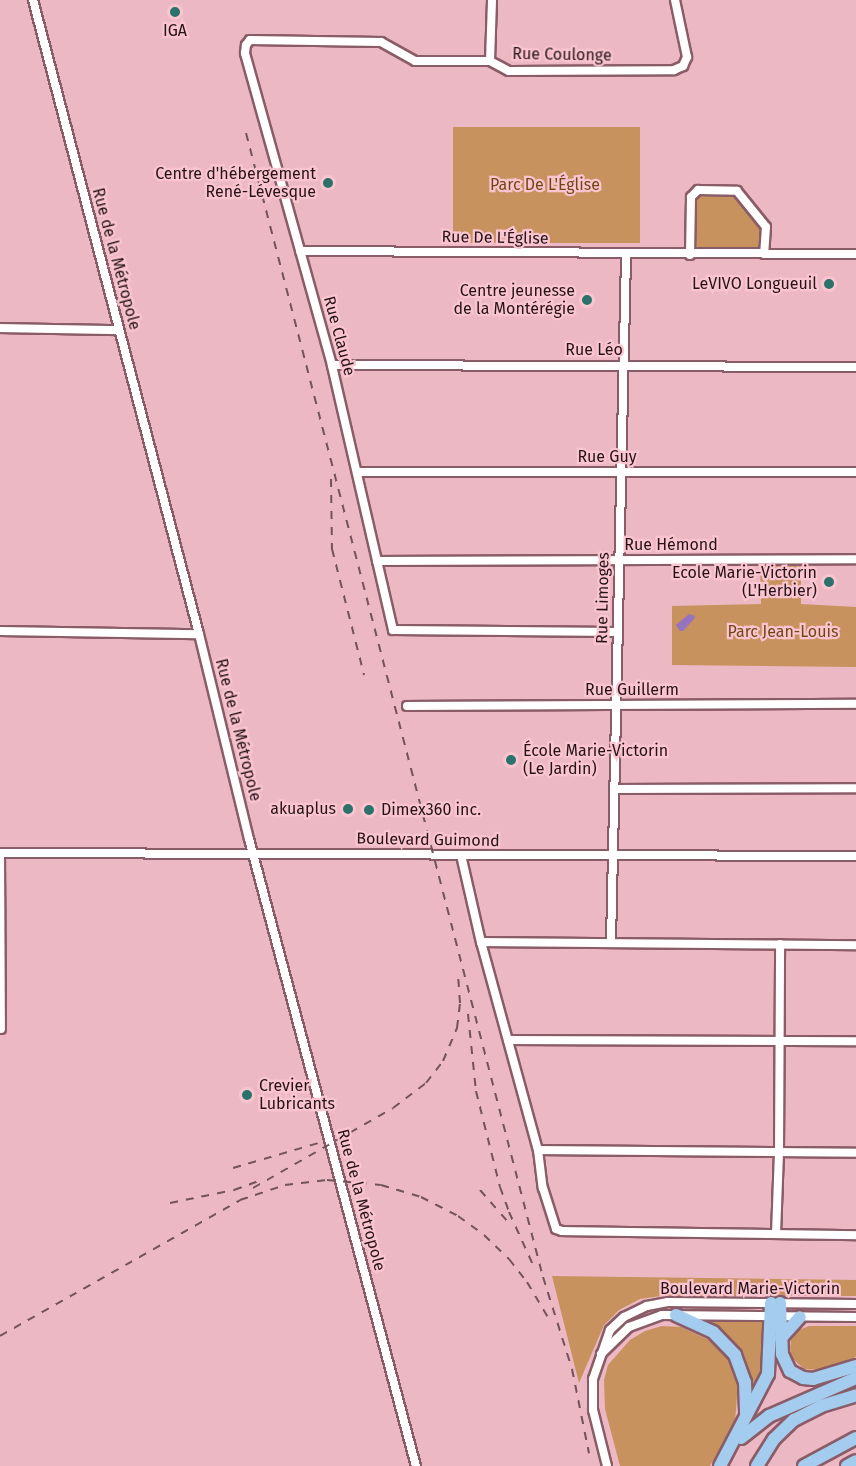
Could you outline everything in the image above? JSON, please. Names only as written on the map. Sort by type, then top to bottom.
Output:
[{"type":"highway","points":[[775,1309],[783,1361],[799,1376],[818,1378],[856,1366]]},
{"type":"highway","points":[[720,1465],[745,1422],[768,1374],[775,1309]]},
{"type":"highway","points":[[675,1315],[713,1332],[735,1354],[745,1382],[745,1422]]},
{"type":"highway","points":[[781,1338],[800,1317]]},
{"type":"highway","points":[[720,1465],[737,1443],[763,1420],[856,1378]]},
{"type":"highway","points":[[757,1466],[774,1438],[794,1420],[820,1406],[856,1395]]},
{"type":"highway","points":[[804,1466],[856,1438]]},
{"type":"highway","points":[[847,1466],[856,1461]]},
{"type":"street","name":"Rue de la Métropole","points":[[33,0],[199,634],[253,853],[416,1466]]},
{"type":"street","points":[[490,61],[492,0]]},
{"type":"street","name":"Rue Coulonge","points":[[245,53],[246,45],[250,40],[381,42],[415,61],[490,61],[509,71],[674,70],[683,66],[687,57],[675,0]]},
{"type":"street","name":"Rue Claude","points":[[245,53],[332,365],[393,630],[618,633]]},
{"type":"street","points":[[690,255],[692,197],[698,190],[737,191],[766,227],[764,254]]},
{"type":"street","name":"Rue De L'Église","points":[[300,250],[690,255],[856,254]]},
{"type":"street","name":"Rue Limoges","points":[[611,943],[626,254]]},
{"type":"street","points":[[0,328],[119,330]]},
{"type":"street","name":"Rue Léo","points":[[332,365],[856,367]]},
{"type":"street","name":"Rue Guy","points":[[357,472],[856,472]]},
{"type":"street","name":"Rue Hémond","points":[[377,561],[856,559]]},
{"type":"street","points":[[0,632],[199,634]]},
{"type":"street","name":"Rue Guillerm","points":[[407,706],[856,704]]},
{"type":"street","points":[[614,789],[856,788]]},
{"type":"street","points":[[0,853],[1,1029]]},
{"type":"street","name":"Boulevard Guimond","points":[[0,853],[856,856]]},
{"type":"street","points":[[461,855],[481,942],[538,1150],[543,1188],[557,1230],[856,1235]]},
{"type":"street","points":[[481,942],[856,945]]},
{"type":"street","points":[[776,1234],[779,1153],[780,944]]},
{"type":"street","points":[[508,1040],[856,1041]]},
{"type":"street","points":[[538,1150],[856,1153]]},
{"type":"street","name":"Boulevard Marie-Victorin","points":[[607,1466],[592,1405],[593,1379],[610,1330],[629,1314],[647,1306],[673,1302],[775,1309],[800,1317],[856,1317]]},
{"type":"street","name":"Boulevard Marie-Victorin","points":[[599,1357],[621,1333],[633,1324],[651,1317],[856,1304]]},
{"type":"green space","name":"Parc De L'Église","points":[[453,127],[640,127],[640,243],[453,243]]},
{"type":"green space","points":[[698,190],[737,191],[766,227],[764,254],[690,255],[691,197]]},
{"type":"green space","name":"Parc Jean-Louis","points":[[760,560],[801,560],[801,604],[856,607],[856,667],[672,665],[672,606],[761,604]]},
{"type":"green space","points":[[552,1276],[856,1280],[856,1296],[661,1296],[640,1299],[619,1310],[604,1325],[579,1383]]},
{"type":"green space","points":[[762,1320],[766,1325],[766,1365],[753,1395],[747,1366],[739,1352],[722,1333],[708,1322]]},
{"type":"green space","points":[[662,1326],[681,1327],[709,1340],[722,1350],[733,1366],[738,1382],[735,1422],[710,1466],[620,1466],[605,1409],[604,1380],[608,1365],[630,1340],[645,1331]]},
{"type":"green space","points":[[809,1326],[856,1326],[856,1357],[820,1370],[804,1369],[792,1358],[790,1348],[791,1340],[799,1330]]},
{"type":"shaded area","points":[[689,614],[695,616],[694,619],[683,631],[680,631],[676,625]]},
{"type":"railway","points":[[246,133],[543,1277],[572,1369],[589,1453]]},
{"type":"railway","points":[[331,479],[332,549],[364,675]]},
{"type":"railway","points":[[253,1188],[393,1108],[426,1083],[443,1061],[457,1028],[460,1003],[458,974]]},
{"type":"railway","points":[[468,1014],[476,1091],[500,1187],[534,1267]]},
{"type":"railway","points":[[233,1168],[322,1142]]},
{"type":"railway","points":[[0,1336],[240,1200],[285,1185],[327,1180],[381,1185],[421,1197],[458,1216],[484,1235],[509,1259],[527,1282],[549,1319]]},
{"type":"railway","points":[[170,1203],[234,1190],[259,1181]]},
{"type":"railway","points":[[480,1190],[509,1223]]},
{"type":"place","name":"IGA","points":[[175,12]]},
{"type":"place","name":"Centre d'hébergement René-Lévesque","points":[[328,183]]},
{"type":"place","name":"LeVIVO Longueuil","points":[[829,284]]},
{"type":"place","name":"Centre jeunesse de la Montérégie","points":[[587,300]]},
{"type":"place","name":"Ecole Marie-Victorin (L'Herbier)","points":[[829,582]]},
{"type":"place","name":"École Marie-Victorin (Le Jardin)","points":[[511,760]]},
{"type":"place","name":"akuaplus","points":[[348,809]]},
{"type":"place","name":"Dimex360 inc.","points":[[369,810]]},
{"type":"place","name":"Crevier Lubricants","points":[[247,1095]]}]
